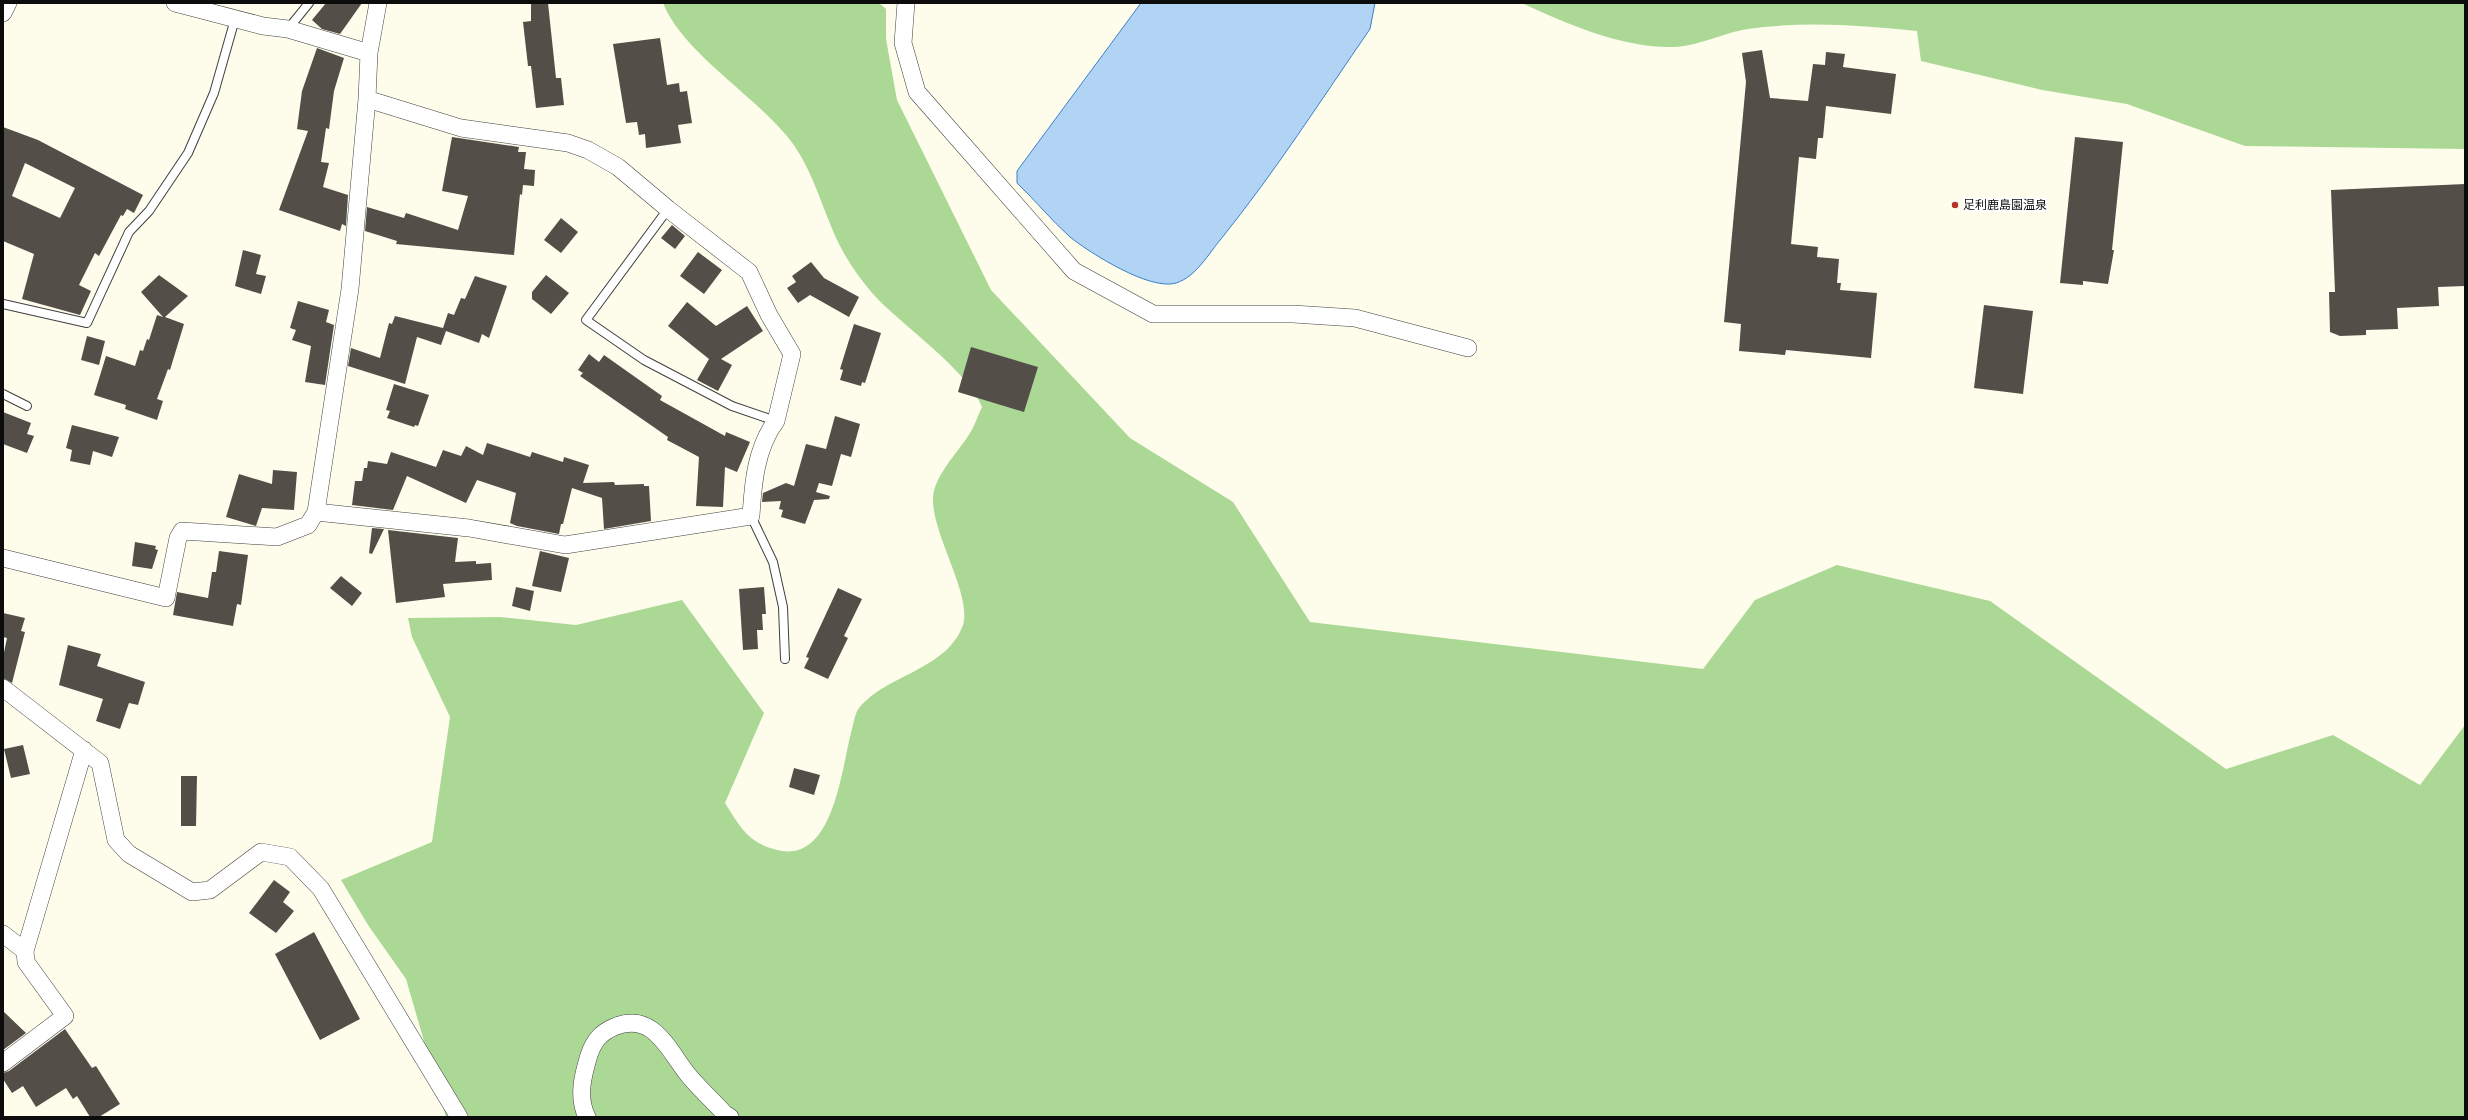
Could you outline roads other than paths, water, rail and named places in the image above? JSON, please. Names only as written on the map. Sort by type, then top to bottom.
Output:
[{"type":"street","points":[[3,13],[8,3]]},
{"type":"street","points":[[175,3],[263,26],[288,29],[369,53]]},
{"type":"street","points":[[3,558],[166,598],[178,538],[182,531],[278,537],[308,525],[316,512],[350,289],[367,99],[369,53],[378,3]]},
{"type":"street","points":[[906,3],[903,43],[917,92],[1074,271],[1153,314],[1293,314],[1355,318],[1468,348]]},
{"type":"street","points":[[316,512],[470,528],[565,545],[751,516],[757,460],[770,428],[776,421],[792,354],[769,315],[749,272],[668,209],[618,167],[588,150],[568,143],[461,128],[367,99]]},
{"type":"street","points":[[3,688],[100,763],[116,840],[129,854],[192,892],[210,890],[261,852],[290,857],[321,889],[459,1117]]},
{"type":"street","points":[[3,1062],[65,1016],[26,962],[25,951],[84,750]]},
{"type":"street","points":[[3,934],[25,951]]},
{"type":"street","points":[[587,1117],[582,1108],[582,1081],[592,1045],[598,1036],[608,1029],[620,1024],[632,1023],[645,1025],[665,1041],[689,1075],[725,1114],[730,1117]]},
{"type":"lane","points":[[288,29],[309,3]]},
{"type":"lane","points":[[3,304],[87,323],[129,232],[149,211],[188,153],[214,93],[235,19]]},
{"type":"lane","points":[[668,209],[586,320],[644,360],[732,406],[776,421]]},
{"type":"lane","points":[[3,394],[27,406]]},
{"type":"lane","points":[[751,516],[773,562],[783,607],[784,659]]},
{"type":"water","points":[[1141,3],[1375,3],[1370,29],[1279,162],[1202,264],[1190,276],[1176,283],[1165,284],[1151,281],[1136,276],[1105,261],[1070,237],[1017,183],[1017,171]]},
{"type":"place","name":"足利鹿島園温泉","points":[[1955,205]]}]
